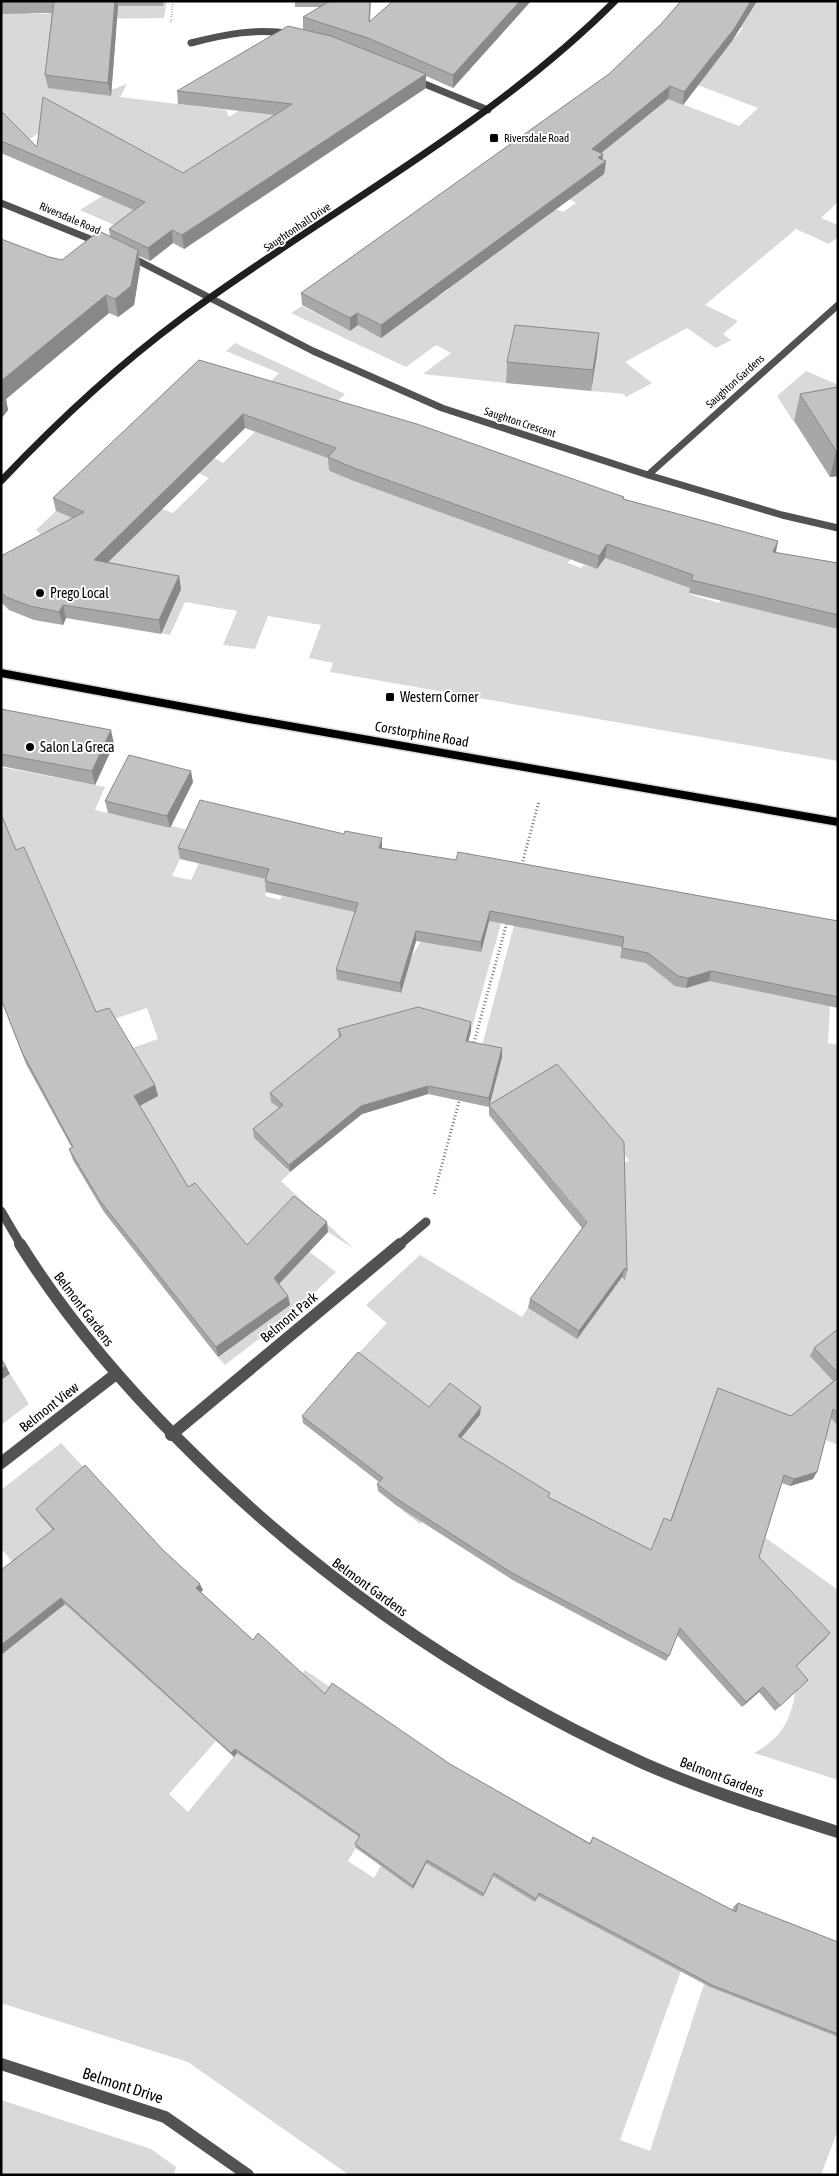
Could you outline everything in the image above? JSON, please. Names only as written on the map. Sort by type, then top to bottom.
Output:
[{"type":"main road","name":"Corstorphine Road","points":[[1,673],[547,772],[838,822]]},
{"type":"street","name":"Saughtonhall Drive","points":[[1,481],[94,389],[145,346],[210,298],[488,110],[566,50],[615,1]]},
{"type":"street","points":[[191,43],[240,30],[263,30],[297,35]]},
{"type":"street","points":[[411,78],[488,110]]},
{"type":"street","name":"Riversdale Road","points":[[1,203],[60,225],[109,247]]},
{"type":"street","points":[[118,251],[210,298]]},
{"type":"street","name":"Saughton Crescent","points":[[210,298],[313,351],[405,394],[541,442],[782,515],[838,528]]},
{"type":"street","name":"Saughton Gardens","points":[[648,475],[838,305]]},
{"type":"street","name":"Belmont Gardens","points":[[1,1211],[34,1268],[116,1374],[171,1435],[262,1520],[325,1574],[400,1628],[488,1682],[589,1738],[686,1781],[773,1813],[838,1832]]},
{"type":"street","name":"Belmont Park","points":[[171,1435],[426,1222]]},
{"type":"street","name":"Belmont View","points":[[1,1463],[116,1374]]},
{"type":"street","name":"Belmont Drive","points":[[1,2064],[165,2117],[248,2175]]},
{"type":"path","points":[[519,877],[547,772]]},
{"type":"path","points":[[473,1049],[508,915]]},
{"type":"path","points":[[426,1222],[460,1097]]},
{"type":"shaded area","points":[[1,1],[31,14],[48,14],[60,1],[167,1],[164,18],[92,19],[105,92],[127,84],[120,97],[226,110],[229,117],[292,77],[333,65],[137,235],[80,210],[149,167],[44,129],[30,139],[1,126]]},
{"type":"shaded area","points":[[753,1],[838,1],[838,202],[821,218],[838,225],[838,237],[829,244],[796,229],[705,305],[738,321],[723,334],[731,340],[716,348],[687,328],[625,362],[652,383],[626,397],[624,394],[591,391],[595,354],[514,345],[506,383],[423,374],[451,353],[436,345],[406,367],[291,313],[302,306],[350,331],[364,321],[385,325],[393,329],[403,321],[395,317],[429,291],[439,296],[448,290],[439,284],[514,229],[524,233],[549,215],[548,206],[563,212],[576,203],[562,195],[580,143],[602,152],[623,135],[659,95],[739,126],[758,108],[679,78],[718,35],[734,39],[743,28],[723,23]]},
{"type":"shaded area","points":[[235,343],[345,394],[331,407],[336,461],[328,471],[512,538],[577,549],[568,563],[581,568],[584,565],[597,569],[605,558],[638,570],[694,582],[689,594],[719,603],[725,591],[765,611],[838,629],[838,761],[330,672],[333,663],[309,658],[321,625],[268,616],[255,649],[223,645],[237,611],[185,602],[170,635],[161,633],[36,530],[56,511],[114,537],[162,509],[173,513],[209,478],[198,473],[214,458],[223,463],[258,429],[249,403],[279,373],[226,351]]},
{"type":"shaded area","points":[[806,371],[836,384],[838,383],[838,422],[832,413],[793,421],[777,396]]},
{"type":"shaded area","points":[[1,767],[105,787],[95,810],[170,828],[172,826],[193,831],[172,876],[191,880],[199,863],[271,880],[265,896],[280,900],[282,896],[303,900],[362,901],[337,980],[400,993],[412,956],[437,914],[503,871],[515,873],[471,1031],[272,1101],[284,1113],[254,1138],[290,1173],[281,1181],[354,1249],[328,1232],[277,1227],[336,1272],[295,1311],[225,1365],[218,1357],[290,1305],[128,1241],[84,1065],[158,1039],[147,1008],[99,1024],[19,896],[42,887],[30,860],[1,870]]},
{"type":"shaded area","points":[[525,884],[604,936],[700,967],[831,986],[828,1043],[838,1045],[838,1334],[835,1384],[838,1445],[756,1411],[763,1536],[838,1590],[838,1780],[754,1753],[771,1742],[783,1729],[793,1704],[795,1693],[711,1639],[694,1653],[677,1633],[641,1577],[576,1519],[539,1594],[512,1580],[544,1529],[422,1521],[420,1524],[402,1510],[480,1415],[429,1414],[354,1358],[387,1323],[366,1305],[420,1255],[522,1317],[528,1308],[577,1339],[624,1233],[571,1197],[629,1160],[594,1120],[494,1112],[489,1107],[501,1057],[480,1053]]},
{"type":"shaded area","points":[[10,1374],[29,1404],[1,1425],[1,1380]]},
{"type":"shaded area","points":[[61,1443],[89,1473],[68,1547],[216,1741],[169,1794],[188,1812],[305,1670],[333,1689],[335,1820],[361,1839],[348,1861],[374,1878],[386,1857],[438,1842],[493,1876],[565,1834],[681,1971],[620,2140],[650,2151],[704,1984],[838,2037],[838,2130],[821,2175],[349,2175],[188,2062],[1,2003],[1,1655],[35,1628],[16,1567],[1,1548],[1,1490]]},
{"type":"shaded area","points":[[1,2100],[151,2149],[176,2167],[174,2175],[1,2175]]},
{"type":"building","points":[[54,1],[115,1],[108,83],[45,75]]},
{"type":"building","points":[[330,1],[370,1],[369,22],[393,1],[520,1],[453,75],[368,38],[303,17]]},
{"type":"building","points":[[681,1],[751,1],[734,29],[684,92],[670,86],[592,149],[603,154],[598,158],[606,161],[381,325],[357,313],[350,318],[301,293],[609,74],[662,23]]},
{"type":"building","points":[[288,26],[331,36],[426,74],[182,235],[172,230],[148,248],[109,229],[145,202],[1,141],[1,111],[37,147],[43,97],[183,173],[292,104],[177,91]]},
{"type":"building","points":[[99,231],[138,250],[131,286],[115,299],[106,295],[1,381],[1,239],[62,260]]},
{"type":"building","points":[[515,325],[599,333],[593,370],[507,362]]},
{"type":"building","points":[[199,360],[417,424],[624,497],[623,499],[778,541],[773,552],[838,563],[838,615],[691,580],[693,575],[607,544],[599,556],[354,468],[328,457],[336,448],[243,414],[94,560],[179,576],[159,620],[63,605],[59,612],[30,606],[6,597],[1,592],[1,556],[84,512],[53,498]]},
{"type":"building","points":[[838,387],[838,451],[836,451],[800,394]]},
{"type":"building","points":[[1,709],[111,730],[92,771],[1,754]]},
{"type":"building","points":[[129,755],[191,771],[167,816],[105,801]]},
{"type":"building","points":[[200,800],[344,834],[345,831],[382,838],[379,848],[456,860],[458,852],[838,921],[838,997],[711,971],[688,978],[678,976],[648,953],[622,948],[624,937],[490,911],[481,942],[416,931],[400,983],[336,970],[358,903],[265,881],[269,869],[178,848]]},
{"type":"building","points":[[1,814],[16,850],[24,847],[96,1012],[109,1008],[155,1085],[134,1096],[188,1187],[195,1183],[247,1245],[294,1196],[327,1222],[274,1278],[288,1296],[216,1347],[100,1201],[69,1149],[73,1147],[22,1052],[1,999]]},
{"type":"building","points":[[418,1007],[471,1022],[466,1041],[502,1048],[489,1098],[428,1086],[361,1106],[289,1165],[253,1129],[283,1105],[270,1093],[341,1036],[338,1029]]},
{"type":"building","points":[[557,1064],[624,1142],[627,1271],[625,1268],[579,1331],[530,1299],[587,1222],[489,1105]]},
{"type":"building","points":[[838,1329],[838,1373],[814,1348]]},
{"type":"building","points":[[358,1352],[429,1407],[450,1383],[481,1407],[458,1436],[550,1493],[548,1497],[651,1550],[664,1518],[671,1521],[718,1388],[791,1416],[838,1378],[838,1413],[833,1409],[817,1472],[794,1479],[784,1475],[759,1557],[830,1633],[796,1666],[808,1680],[780,1706],[763,1687],[746,1702],[680,1628],[669,1656],[512,1573],[397,1499],[377,1484],[383,1478],[302,1416]]},
{"type":"building","points":[[1,1359],[6,1366],[1,1369]]},
{"type":"building","points":[[85,1465],[163,1550],[200,1584],[196,1588],[253,1640],[258,1633],[325,1694],[332,1683],[450,1764],[590,1844],[593,1837],[736,1912],[738,1903],[838,1942],[838,2034],[714,1986],[539,1893],[536,1899],[494,1873],[484,1894],[427,1860],[413,1886],[355,1844],[360,1835],[235,1749],[231,1753],[61,1598],[1,1645],[1,1570],[54,1529],[36,1509]]},
{"type":"place","name":"Riversdale Road","points":[[494,138]]},
{"type":"place","name":"Prego Local","points":[[40,593]]},
{"type":"place","name":"Western Corner","points":[[390,697]]},
{"type":"place","name":"Salon La Greca","points":[[30,747]]}]
